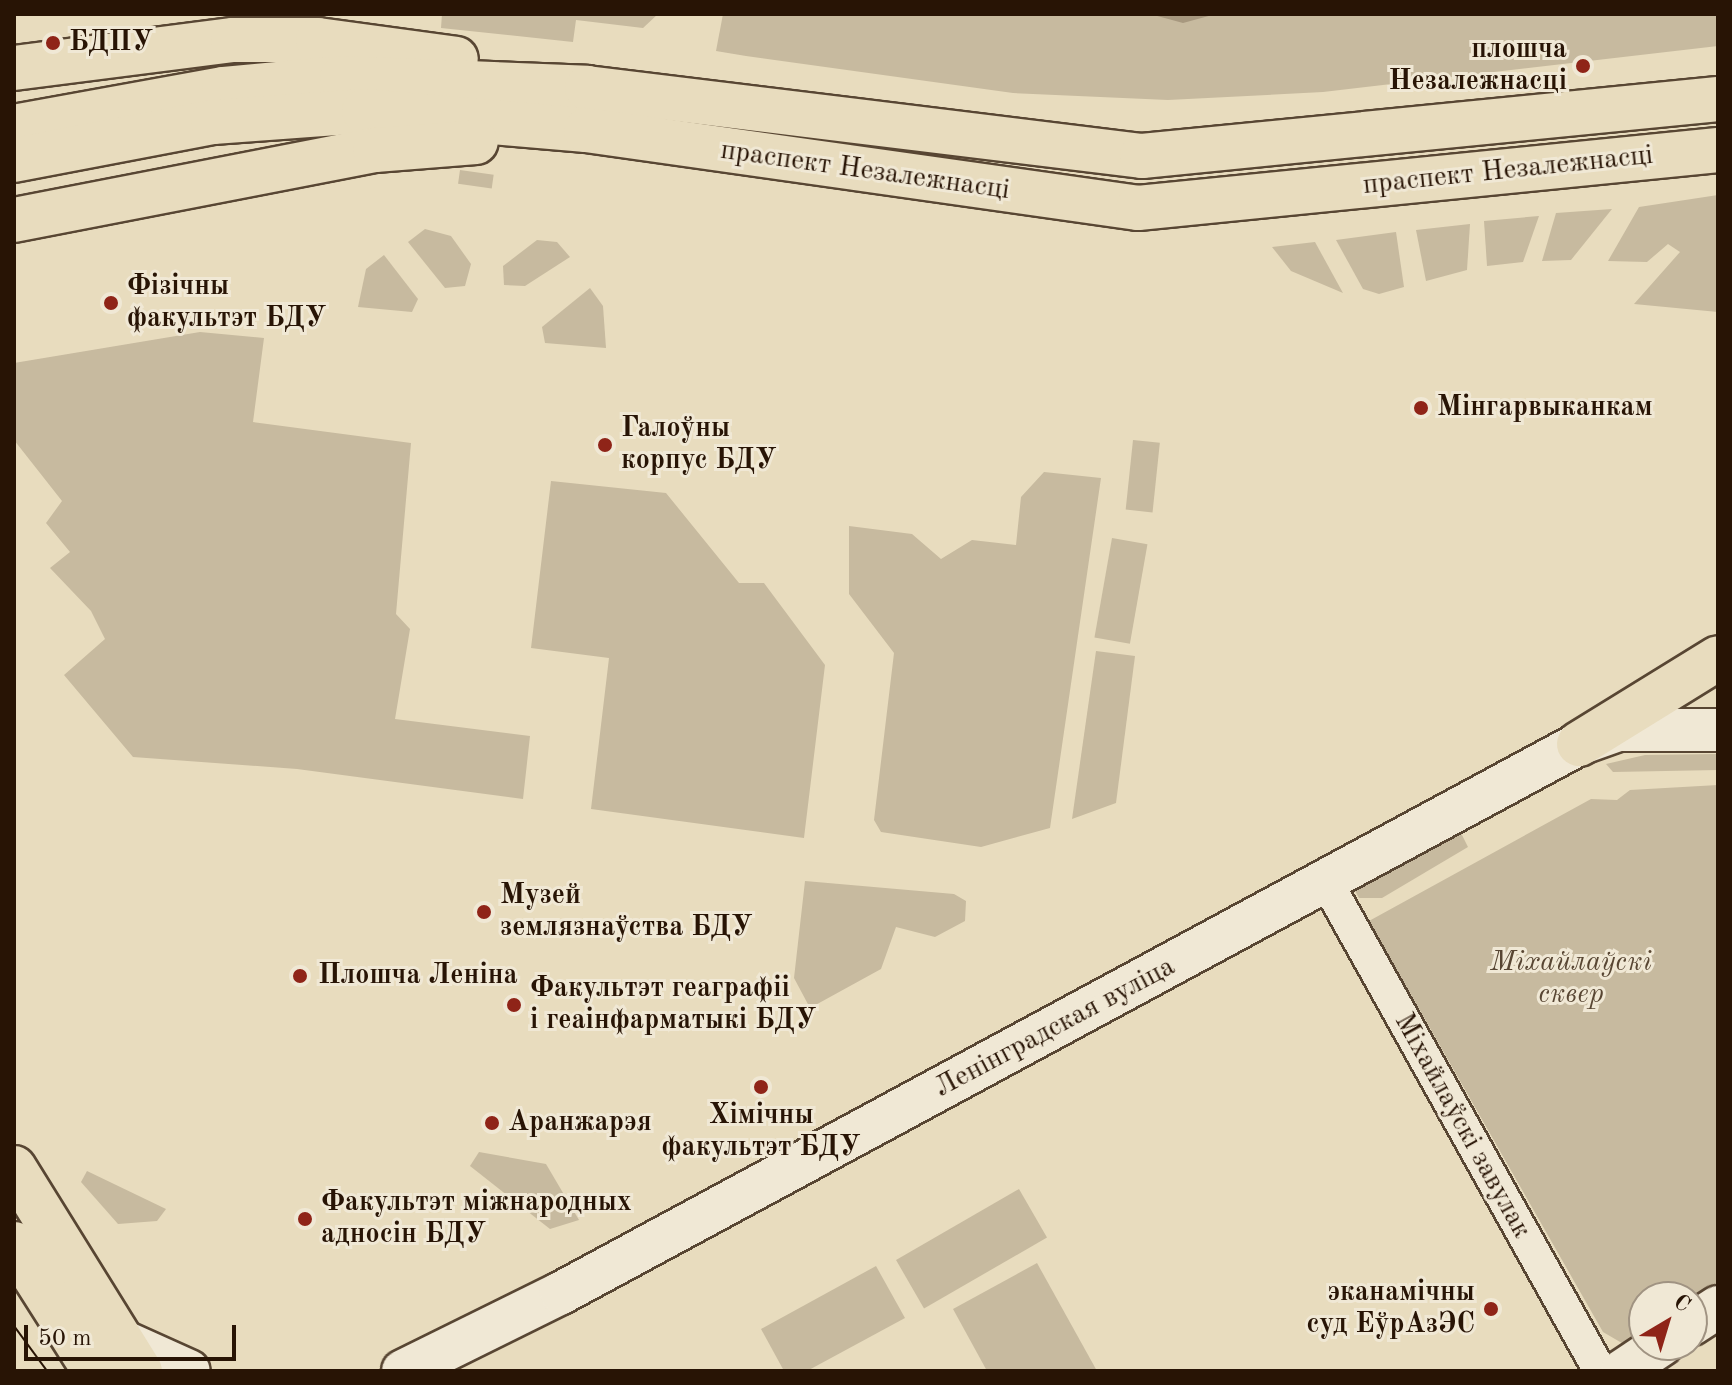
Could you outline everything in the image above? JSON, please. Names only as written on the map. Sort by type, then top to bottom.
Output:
[{"type":"main road","points":[[14,68],[170,44],[318,40],[430,53],[586,109]]},
{"type":"main road","name":"праспект Незалежнасці","points":[[14,127],[224,89],[342,78],[586,109],[1142,156],[1718,99]]},
{"type":"main road","points":[[14,220],[586,109]]},
{"type":"main road","name":"праспект Незалежнасці","points":[[14,160],[213,122],[298,113],[586,109],[1138,208],[1718,150]]},
{"type":"main road","points":[[1579,744],[1718,658]]},
{"type":"main road","points":[[14,1168],[139,1363]]},
{"type":"main road","points":[[14,1244],[139,1363]]},
{"type":"street","name":"Ленінградская вуліца","points":[[403,1371],[575,1285],[1579,744],[1618,730],[1718,730]]},
{"type":"street","name":"Міхайлаўскі завулак","points":[[1326,881],[1600,1371]]},
{"type":"green space","points":[[442,14],[658,14],[643,28],[576,20],[573,42],[441,28]]},
{"type":"green space","points":[[723,14],[1718,14],[1718,46],[1323,92],[1168,100],[1013,93],[716,51]]},
{"type":"green space","points":[[460,170],[494,175],[492,189],[458,184]]},
{"type":"green space","points":[[1718,195],[1718,312],[1634,304],[1680,252],[1668,244],[1647,262],[1608,261],[1639,207]]},
{"type":"green space","points":[[1612,209],[1571,260],[1542,261],[1556,213]]},
{"type":"green space","points":[[1539,216],[1523,262],[1487,266],[1484,221]]},
{"type":"green space","points":[[1470,224],[1467,270],[1426,281],[1416,230]]},
{"type":"green space","points":[[425,229],[451,236],[471,264],[465,286],[445,288],[408,242]]},
{"type":"green space","points":[[1396,232],[1404,287],[1379,294],[1363,289],[1336,240]]},
{"type":"green space","points":[[537,240],[557,242],[570,257],[525,286],[504,285],[503,266]]},
{"type":"green space","points":[[1315,242],[1343,293],[1291,271],[1272,247]]},
{"type":"green space","points":[[384,255],[418,299],[412,312],[358,307],[366,269]]},
{"type":"green space","points":[[590,288],[603,306],[606,348],[545,343],[542,327]]},
{"type":"green space","points":[[200,332],[264,338],[253,422],[411,443],[396,614],[410,629],[395,719],[530,736],[523,799],[297,769],[133,757],[64,675],[105,639],[91,611],[50,568],[70,552],[46,523],[62,501],[14,440],[14,363]]},
{"type":"green space","points":[[1133,440],[1160,443],[1153,512],[1126,510]]},
{"type":"green space","points":[[1044,472],[1101,478],[1050,828],[981,847],[881,832],[874,820],[894,653],[849,594],[849,526],[912,534],[941,559],[972,540],[1016,545],[1021,497]]},
{"type":"green space","points":[[551,481],[666,493],[739,583],[764,583],[825,665],[804,838],[591,809],[609,658],[531,648]]},
{"type":"green space","points":[[1112,538],[1147,544],[1130,644],[1094,637]]},
{"type":"green space","points":[[1096,651],[1135,656],[1116,803],[1072,819]]},
{"type":"green space","points":[[1718,754],[1718,770],[1613,772],[1606,764],[1645,755]]},
{"type":"green space","name":"Міхайлаўскі сквер","points":[[1718,785],[1718,1291],[1708,1297],[1708,1281],[1628,1281],[1627,1346],[1603,1332],[1369,921],[1591,799],[1617,800],[1630,790]]},
{"type":"green space","points":[[1459,829],[1468,847],[1382,898],[1359,898],[1354,889]]},
{"type":"green space","points":[[805,881],[954,894],[966,901],[965,921],[935,937],[896,927],[881,969],[810,1008],[794,978]]},
{"type":"green space","points":[[479,1152],[546,1164],[579,1220],[550,1229],[470,1166]]},
{"type":"green space","points":[[87,1171],[166,1209],[157,1221],[118,1224],[81,1182]]},
{"type":"green space","points":[[1019,1189],[1047,1237],[924,1308],[896,1260]]},
{"type":"green space","points":[[1037,1263],[1097,1371],[987,1371],[953,1309]]},
{"type":"green space","points":[[876,1266],[905,1318],[807,1371],[784,1371],[761,1329]]},
{"type":"shaded area","points":[[1150,14],[1216,14],[1183,23]]},
{"type":"tram line","points":[[14,1326],[47,1371]]},
{"type":"place","name":"БДПУ","points":[[53,43]]},
{"type":"place","name":"плошча Незалежнасці","points":[[1583,66]]},
{"type":"place","name":"Фізічны факультэт БДУ","points":[[111,303]]},
{"type":"place","name":"Мінгарвыканкам","points":[[1421,408]]},
{"type":"place","name":"Галоўны корпус БДУ","points":[[605,445]]},
{"type":"place","name":"Музей землязнаўства БДУ","points":[[484,912]]},
{"type":"place","name":"Плошча Леніна","points":[[300,976]]},
{"type":"place","name":"Факультэт геаграфіі і геаінфарматыкі БДУ","points":[[514,1005]]},
{"type":"place","name":"Хімічны факультэт БДУ","points":[[761,1087]]},
{"type":"place","name":"Аранжарэя","points":[[492,1123]]},
{"type":"place","name":"Факультэт міжнародных адносін БДУ","points":[[305,1219]]},
{"type":"place","name":"эканамічны суд ЕўрАзЭС","points":[[1491,1309]]}]
